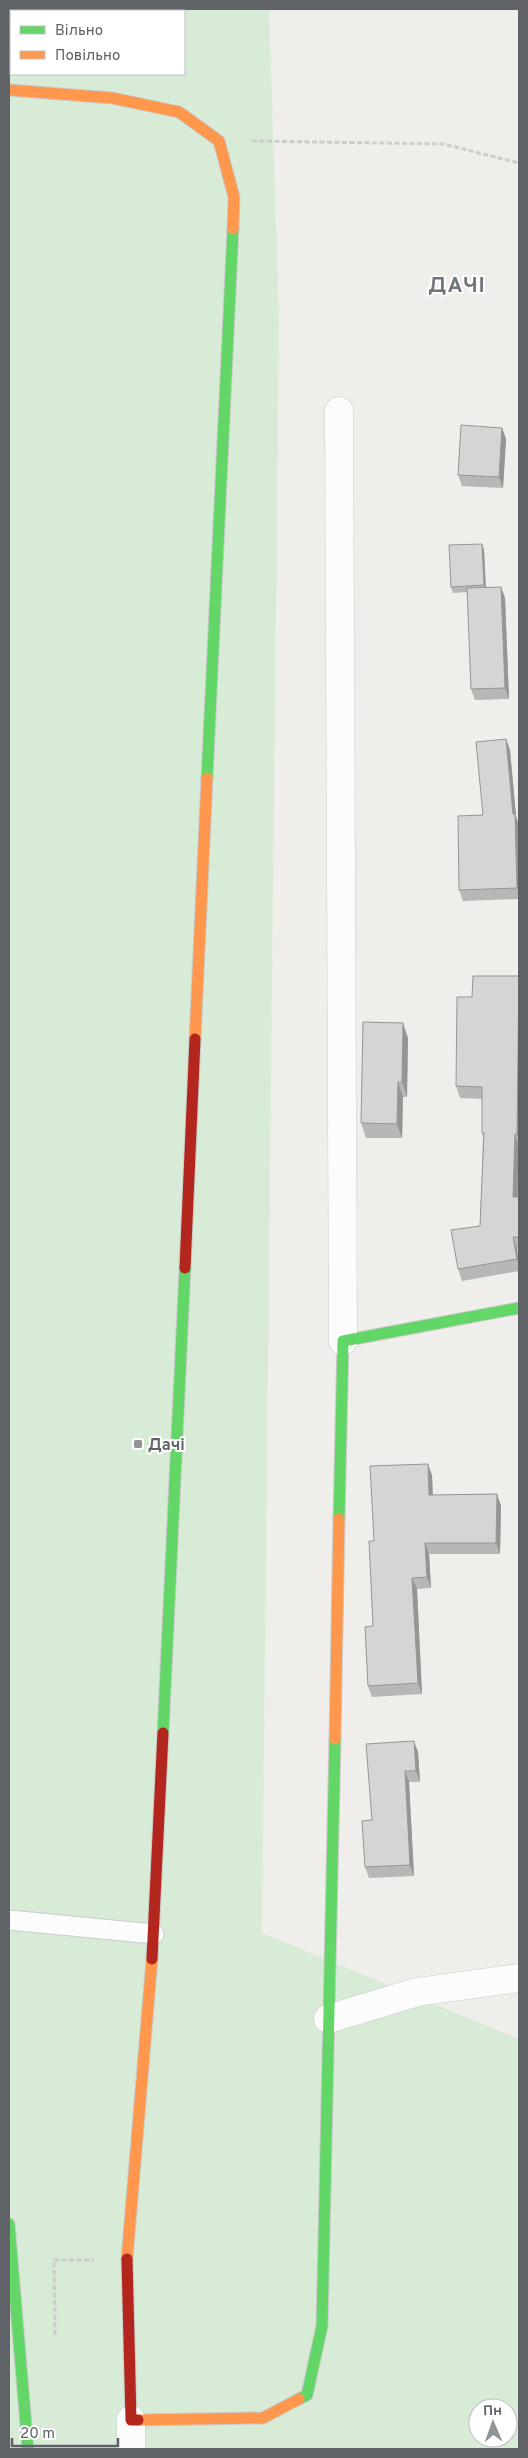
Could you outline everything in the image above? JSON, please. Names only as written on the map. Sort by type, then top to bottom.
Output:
[{"type":"main road","points":[[9,90],[112,98],[178,112],[219,141],[234,197],[154,1934],[127,2260],[131,2420],[263,2418],[307,2395],[322,2326],[343,1341],[519,1308]]},
{"type":"main road","points":[[9,2224],[28,2449]]},
{"type":"street","points":[[339,411],[343,1341]]},
{"type":"street","points":[[328,2019],[417,1992],[519,1978]]},
{"type":"street","points":[[130,2449],[131,2420]]},
{"type":"lane","points":[[9,1920],[154,1934]]},
{"type":"path","points":[[219,141],[443,144],[519,163]]},
{"type":"path","points":[[54,2335],[54,2260],[127,2260]]},
{"type":"green space","points":[[9,9],[269,9],[279,320],[262,1933],[519,2039],[519,2449],[9,2449]]},
{"type":"building","points":[[461,425],[502,428],[499,477],[458,475]]},
{"type":"building","points":[[482,544],[484,585],[451,587],[449,545]]},
{"type":"building","points":[[501,587],[505,688],[471,689],[467,588]]},
{"type":"building","points":[[506,739],[513,814],[515,814],[517,888],[459,890],[458,816],[483,815],[476,742]]},
{"type":"building","points":[[473,976],[519,976],[517,1134],[515,1134],[513,1197],[519,1197],[519,1237],[513,1237],[517,1259],[458,1269],[451,1230],[480,1226],[484,1133],[482,1133],[482,1087],[456,1086],[457,997],[472,997]]},
{"type":"building","points":[[363,1022],[403,1023],[402,1082],[398,1082],[397,1124],[361,1123]]},
{"type":"building","points":[[428,1464],[429,1495],[497,1494],[496,1543],[425,1543],[427,1577],[412,1578],[418,1683],[368,1686],[365,1627],[373,1626],[369,1541],[374,1541],[370,1466]]},
{"type":"building","points":[[414,1741],[416,1771],[405,1771],[410,1865],[365,1867],[362,1821],[372,1820],[366,1744]]},
{"type":"traffic: fast","points":[[207,778],[233,229]]},
{"type":"traffic: fast","points":[[163,1733],[185,1268]]},
{"type":"traffic: fast","points":[[339,1519],[343,1341],[519,1308]]},
{"type":"traffic: fast","points":[[299,2399],[307,2395],[322,2326],[335,1739]]},
{"type":"traffic: fast","points":[[9,2224],[28,2449]]},
{"type":"traffic: slow","points":[[9,90],[112,98],[179,112],[219,141],[234,197],[233,229]]},
{"type":"traffic: slow","points":[[195,1039],[207,778]]},
{"type":"traffic: slow","points":[[335,1739],[339,1519]]},
{"type":"traffic: slow","points":[[127,2259],[152,1959]]},
{"type":"traffic: slow","points":[[138,2420],[263,2418],[299,2399]]},
{"type":"traffic: jam","points":[[185,1268],[195,1039]]},
{"type":"traffic: jam","points":[[152,1959],[163,1733]]},
{"type":"traffic: jam","points":[[127,2259],[131,2420],[138,2420]]},
{"type":"place","name":"Дачі","points":[[138,1444]]},
{"type":"district","name":"ДАЧІ","points":[[457,285]]}]
